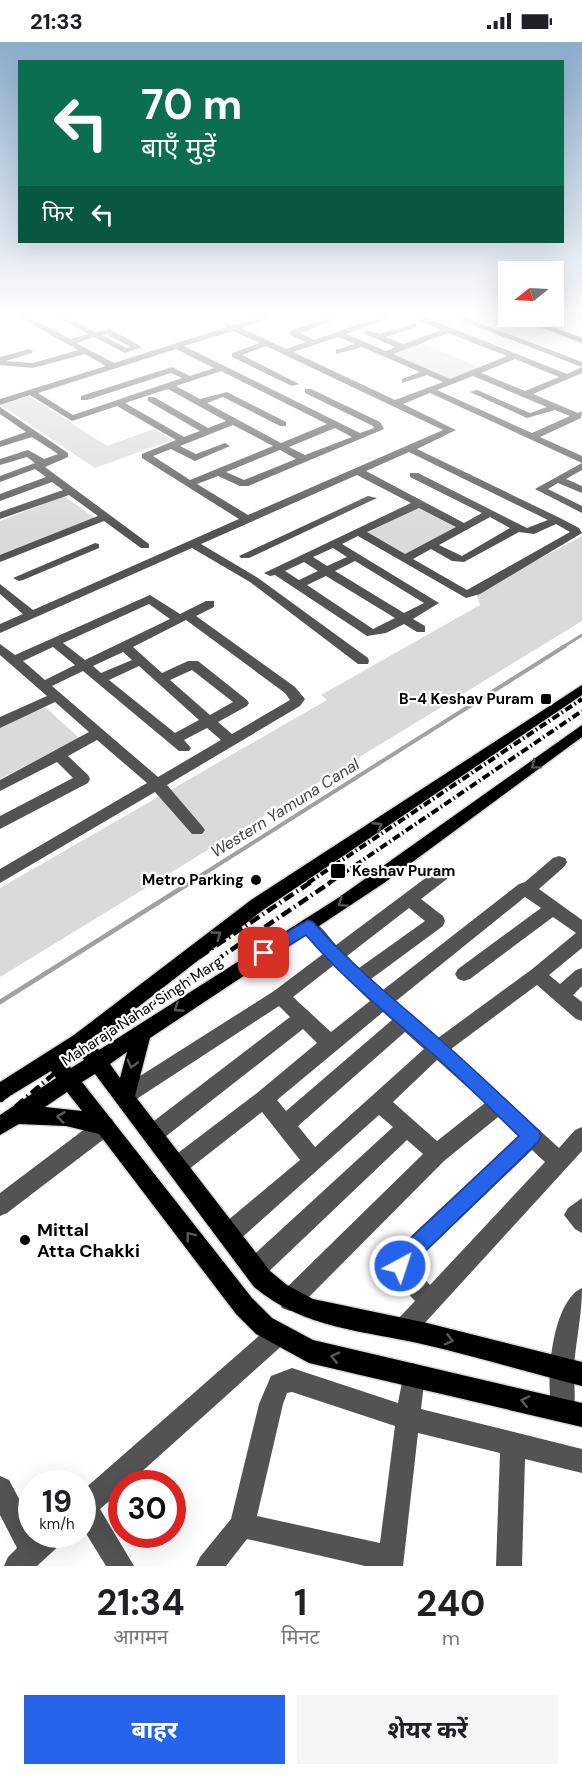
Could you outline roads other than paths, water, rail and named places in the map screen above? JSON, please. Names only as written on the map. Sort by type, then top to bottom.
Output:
[{"type":"main road","name":"Maharaja Nahar Singh Marg","points":[[0,1093],[81,1041],[257,905],[582,689]]},
{"type":"main road","name":"Maharaja Nahar Singh Marg","points":[[8,1120],[308,926],[455,826],[582,730]]},
{"type":"main road","points":[[125,1096],[142,1032]]},
{"type":"main road","points":[[81,1041],[98,1060],[255,1269],[281,1297],[317,1314],[404,1329],[572,1372]]},
{"type":"main road","points":[[53,1059],[244,1306],[264,1326],[277,1335],[309,1351],[573,1413]]},
{"type":"main road","points":[[8,1120],[66,1117],[105,1126]]},
{"type":"street","points":[[0,396],[30,387]]},
{"type":"street","points":[[0,402],[46,387]]},
{"type":"street","points":[[63,387],[113,404],[182,440]]},
{"type":"street","points":[[44,392],[63,387]]},
{"type":"street","points":[[106,389],[111,387]]},
{"type":"street","points":[[84,396],[112,387]]},
{"type":"street","points":[[31,392],[72,418],[166,387]]},
{"type":"street","points":[[171,387],[304,459]]},
{"type":"street","points":[[284,400],[318,387]]},
{"type":"street","points":[[0,629],[451,430],[361,387]]},
{"type":"street","points":[[397,404],[438,387]]},
{"type":"street","points":[[525,394],[542,387]]},
{"type":"street","points":[[260,388],[360,437]]},
{"type":"street","points":[[488,398],[511,388],[580,415]]},
{"type":"street","points":[[430,390],[582,460]]},
{"type":"street","points":[[218,472],[244,484],[380,428],[308,391]]},
{"type":"street","points":[[474,392],[530,416],[555,407]]},
{"type":"street","points":[[183,393],[154,400],[207,430]]},
{"type":"street","points":[[200,402],[224,394],[283,424]]},
{"type":"street","points":[[0,410],[65,453],[63,457],[0,479]]},
{"type":"street","points":[[192,422],[218,412]]},
{"type":"street","points":[[532,437],[580,415]]},
{"type":"street","points":[[246,427],[270,418]]},
{"type":"street","points":[[234,421],[145,456],[248,520]]},
{"type":"street","points":[[188,484],[334,425]]},
{"type":"street","points":[[1,443],[34,433]]},
{"type":"street","points":[[171,444],[195,458],[225,446]]},
{"type":"street","points":[[359,532],[466,594],[476,591],[576,533],[575,530],[556,520],[410,449]]},
{"type":"street","points":[[0,462],[28,453],[53,478],[145,546]]},
{"type":"street","points":[[387,487],[439,463]]},
{"type":"street","points":[[582,466],[540,489],[582,510]]},
{"type":"street","points":[[357,471],[464,527]]},
{"type":"street","points":[[414,475],[530,532],[556,520]]},
{"type":"street","points":[[0,498],[53,478]]},
{"type":"street","points":[[0,479],[17,492]]},
{"type":"street","points":[[557,479],[582,490]]},
{"type":"street","points":[[0,516],[69,490]]},
{"type":"street","points":[[245,556],[375,508],[418,504]]},
{"type":"street","points":[[254,580],[359,532],[375,508]]},
{"type":"street","points":[[404,559],[490,513]]},
{"type":"street","points":[[0,559],[105,518]]},
{"type":"street","points":[[430,545],[456,559],[464,559],[518,528]]},
{"type":"street","points":[[193,544],[254,580],[363,661]]},
{"type":"street","points":[[276,570],[371,633],[433,603],[334,544]]},
{"type":"street","points":[[19,578],[94,546]]},
{"type":"street","points":[[14,554],[37,571]]},
{"type":"street","points":[[298,585],[354,557]]},
{"type":"street","points":[[306,558],[421,629]]},
{"type":"street","points":[[3,594],[31,615]]},
{"type":"street","points":[[0,877],[156,783],[232,742],[296,703],[298,699],[290,690],[183,617],[150,599],[14,660]]},
{"type":"street","points":[[44,685],[210,604]]},
{"type":"street","points":[[55,642],[178,744],[208,723],[239,707],[242,701],[193,664],[160,679]]},
{"type":"street","points":[[123,645],[232,742]]},
{"type":"street","points":[[0,648],[156,783],[197,830]]},
{"type":"street","points":[[99,679],[140,661]]},
{"type":"street","points":[[0,723],[57,696]]},
{"type":"street","points":[[0,786],[99,733]]},
{"type":"street","points":[[0,823],[83,779],[58,755]]},
{"type":"street","points":[[177,1166],[264,1100],[330,1043],[504,904],[528,889],[559,862]]},
{"type":"street","points":[[125,1096],[280,996],[441,875]]},
{"type":"street","points":[[528,889],[582,929]]},
{"type":"street","points":[[358,979],[437,921],[408,899]]},
{"type":"street","points":[[464,974],[554,907]]},
{"type":"street","points":[[308,926],[333,956],[382,1002],[438,1048],[559,1162]]},
{"type":"street","points":[[229,1234],[314,1161],[438,1048],[537,975],[582,938]]},
{"type":"street","points":[[537,975],[582,1013]]},
{"type":"street","points":[[561,995],[582,975]]},
{"type":"street","points":[[280,996],[330,1043]]},
{"type":"street","points":[[153,1134],[303,1018]]},
{"type":"street","points":[[284,1125],[405,1020]]},
{"type":"street","points":[[264,1100],[314,1161]]},
{"type":"street","points":[[379,1102],[437,1155]]},
{"type":"street","points":[[290,1300],[437,1155],[499,1104]]},
{"type":"street","points":[[0,1206],[105,1126]]},
{"type":"street","points":[[255,1269],[407,1127]]},
{"type":"street","points":[[429,1301],[403,1271],[400,1262],[532,1136]]},
{"type":"street","points":[[404,1329],[582,1137]]},
{"type":"street","points":[[582,1208],[575,1215],[582,1222]]},
{"type":"street","points":[[573,1413],[569,1320],[582,1299]]},
{"type":"street","points":[[96,1495],[277,1335]]},
{"type":"street","points":[[242,1525],[391,1562],[413,1375]]},
{"type":"street","points":[[209,1566],[242,1525],[271,1404],[279,1384],[292,1380],[408,1418],[582,1461]]},
{"type":"street","points":[[509,1566],[513,1444]]},
{"type":"street","points":[[0,1489],[30,1556]]},
{"type":"street","points":[[96,1527],[121,1566]]},
{"type":"waterway","name":"Western Yamuna Canal","points":[[563,647],[582,635]]},
{"type":"waterway","name":"Western Yamuna Canal","points":[[189,883],[565,646]]},
{"type":"waterway","name":"Western Yamuna Canal","points":[[0,1002],[191,882]]},
{"type":"railway","points":[[308,883],[582,699]]},
{"type":"railway","points":[[329,883],[582,711]]},
{"type":"railway","points":[[0,1101],[62,1049],[311,882]]},
{"type":"railway","points":[[0,1120],[71,1059],[331,882]]},
{"type":"place","name":"B-4 Keshav Puram","points":[[546,699]]},
{"type":"place","name":"Keshav Puram","points":[[338,871]]},
{"type":"place","name":"Metro Parking","points":[[256,880]]},
{"type":"place","name":"Mittal Atta Chakki","points":[[25,1240]]}]
